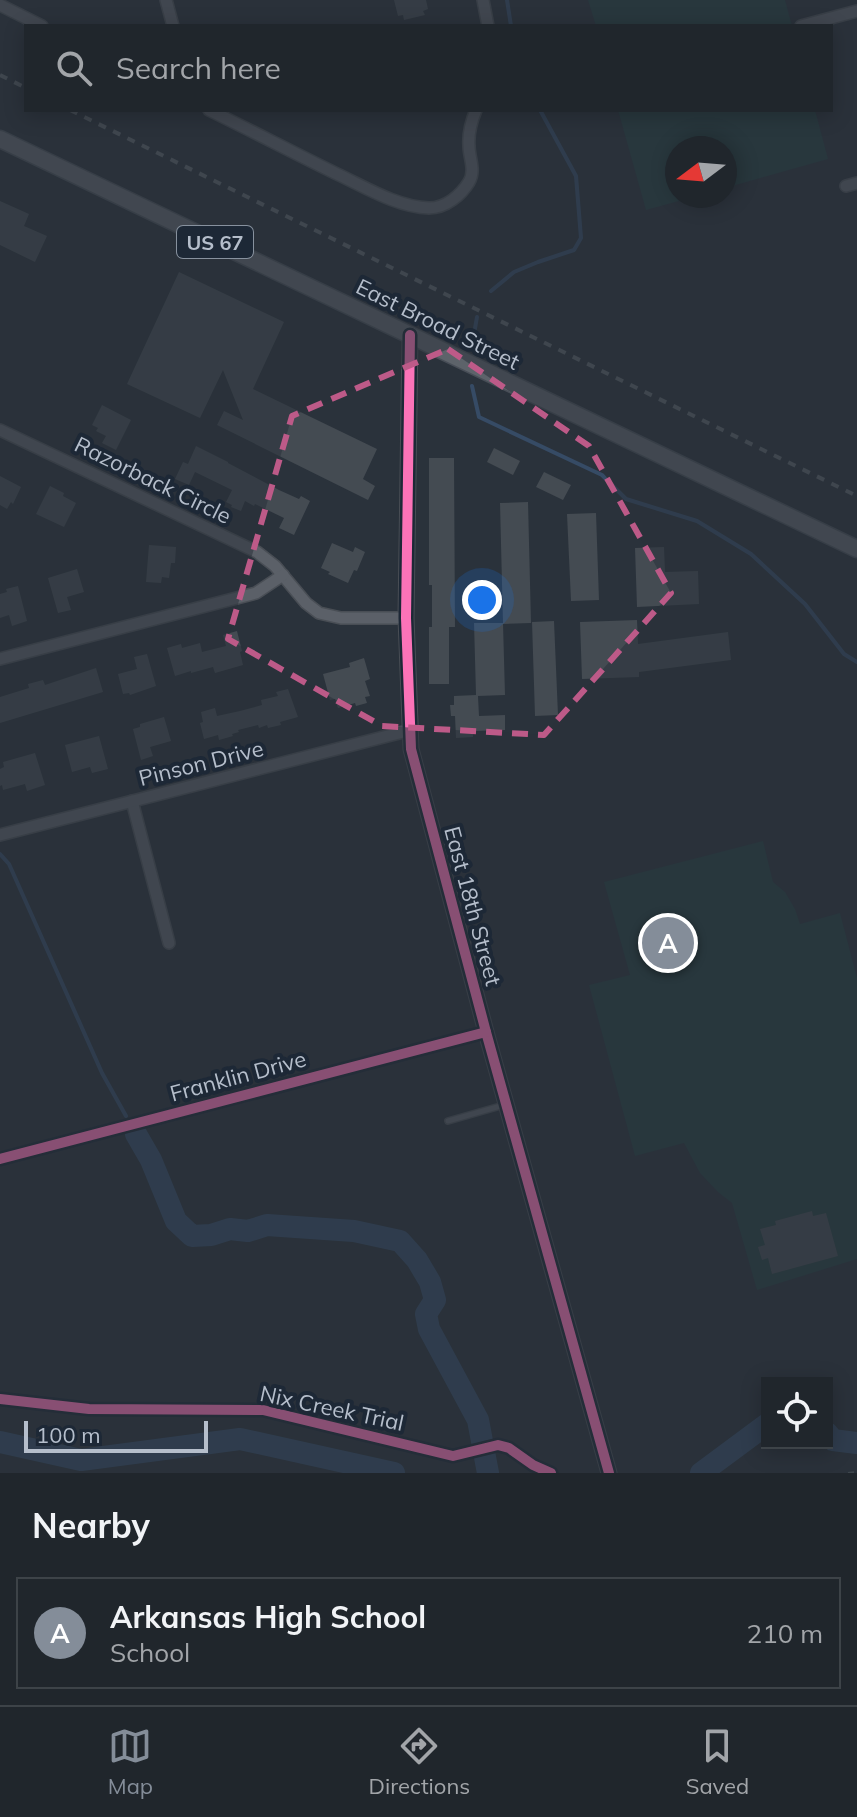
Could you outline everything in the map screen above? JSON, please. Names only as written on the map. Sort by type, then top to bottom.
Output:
[{"type":"main road","name":"East Broad Street","points":[[0,139],[857,549]]},
{"type":"street","points":[[166,0],[172,24]]},
{"type":"street","points":[[483,0],[488,24]]},
{"type":"street","points":[[0,5],[38,24]]},
{"type":"street","points":[[808,24],[857,11]]},
{"type":"street","points":[[213,112],[381,195],[431,208],[452,201],[470,180],[469,133],[475,112]]},
{"type":"street","name":"East 18th Street","points":[[410,335],[406,618],[411,749],[609,1473]]},
{"type":"street","name":"Razorback Circle","points":[[0,430],[257,552],[275,566],[306,603],[319,613],[341,618],[406,618]]},
{"type":"street","points":[[0,659],[256,593],[283,575]]},
{"type":"street","name":"Pinson Drive","points":[[0,835],[411,730]]},
{"type":"street","points":[[132,801],[169,943]]},
{"type":"street","name":"Franklin Drive","points":[[0,1159],[486,1032]]},
{"type":"lane","points":[[448,1121],[506,1104]]},
{"type":"path","points":[[848,1473],[857,1472]]},
{"type":"highlighted area","points":[[448,349],[589,446],[671,593],[544,735],[382,726],[228,639],[292,416]]},
{"type":"green space","points":[[588,0],[785,0],[791,24],[595,24]]},
{"type":"green space","points":[[619,112],[816,112],[828,159],[737,185],[737,136],[665,136],[665,205],[646,210]]},
{"type":"green space","points":[[763,841],[773,882],[785,892],[800,924],[840,913],[857,978],[857,1259],[757,1290],[732,1203],[700,1173],[684,1143],[635,1156],[589,985],[630,975],[604,882]]},
{"type":"building","points":[[394,0],[426,0],[428,9],[423,11],[425,15],[404,20],[403,15],[398,16]]},
{"type":"building","points":[[0,201],[29,214],[24,226],[47,236],[35,262],[0,245]]},
{"type":"building","points":[[179,272],[284,322],[253,389],[377,449],[363,479],[375,486],[368,500],[217,425],[224,411],[243,420],[223,370],[200,418],[127,384]]},
{"type":"building","points":[[102,405],[131,420],[116,450],[102,443],[106,436],[92,425]]},
{"type":"building","points":[[196,446],[279,490],[310,501],[294,535],[279,528],[284,518],[255,504],[245,501],[241,511],[231,507],[226,502],[232,490],[195,472],[189,485],[175,479],[183,462],[188,464]]},
{"type":"building","points":[[494,448],[520,461],[513,475],[487,462]]},
{"type":"building","points":[[429,458],[454,458],[455,627],[449,627],[449,684],[429,684],[432,585],[429,585]]},
{"type":"building","points":[[544,472],[571,485],[563,500],[536,487]]},
{"type":"building","points":[[0,476],[21,487],[7,509],[0,505]]},
{"type":"building","points":[[50,486],[76,503],[64,527],[36,514]]},
{"type":"building","points":[[528,502],[531,623],[503,624],[500,503]]},
{"type":"building","points":[[596,513],[599,600],[571,601],[567,514]]},
{"type":"building","points":[[332,543],[353,552],[355,547],[365,552],[348,583],[321,568]]},
{"type":"building","points":[[149,545],[176,547],[175,563],[171,563],[169,578],[162,577],[161,583],[146,582]]},
{"type":"building","points":[[664,547],[665,572],[698,571],[699,604],[637,607],[635,548]]},
{"type":"building","points":[[77,569],[84,592],[67,597],[71,610],[58,613],[48,578]]},
{"type":"building","points":[[18,586],[27,621],[12,626],[9,615],[0,618],[0,594]]},
{"type":"building","points":[[637,620],[638,644],[728,632],[731,660],[639,672],[639,677],[582,679],[580,622]]},
{"type":"building","points":[[554,621],[558,715],[535,716],[532,622]]},
{"type":"building","points":[[474,623],[503,623],[505,695],[478,696],[479,716],[505,715],[505,730],[473,731],[473,737],[456,738],[455,716],[451,716],[450,705],[454,705],[454,696],[476,695]]},
{"type":"building","points":[[237,631],[243,665],[215,673],[213,667],[175,676],[167,648],[200,643],[202,652],[226,646],[223,635]]},
{"type":"building","points":[[147,654],[156,686],[130,695],[123,694],[118,674],[137,669],[134,657]]},
{"type":"building","points":[[364,658],[370,679],[365,681],[370,696],[365,697],[367,703],[338,708],[335,699],[330,700],[323,674],[350,667],[349,663]]},
{"type":"building","points":[[96,668],[103,692],[0,723],[0,697],[29,688],[28,684],[43,680],[45,685]]},
{"type":"building","points":[[288,689],[298,717],[268,728],[267,725],[259,728],[258,725],[238,730],[233,736],[219,740],[218,735],[204,739],[201,712],[215,708],[217,716],[240,711],[262,705],[261,700],[278,696],[276,692]]},
{"type":"building","points":[[164,717],[171,741],[150,747],[153,756],[141,760],[133,729]]},
{"type":"building","points":[[99,736],[108,769],[92,773],[90,767],[72,772],[65,745]]},
{"type":"building","points":[[35,753],[45,785],[27,791],[25,784],[3,790],[0,786],[0,769],[4,767],[3,762]]},
{"type":"building","points":[[812,1211],[813,1216],[826,1213],[838,1256],[772,1274],[768,1258],[762,1260],[758,1247],[765,1245],[760,1229],[776,1225],[775,1221]]},
{"type":"waterway","points":[[507,0],[511,24]]},
{"type":"waterway","points":[[491,291],[514,272],[574,250],[581,238],[576,176],[541,112]]},
{"type":"waterway","points":[[474,334],[477,317]]},
{"type":"waterway","points":[[472,386],[479,417],[602,475],[626,499],[697,521],[751,554],[805,604],[844,654],[857,662]]},
{"type":"waterway","points":[[0,854],[9,864],[102,1073],[126,1116]]},
{"type":"waterway","points":[[136,1134],[151,1160],[176,1221],[192,1236],[211,1235],[230,1229],[248,1231],[267,1225],[354,1231],[400,1241],[417,1260],[430,1282],[435,1300],[426,1314],[429,1329],[478,1420],[488,1473]]},
{"type":"waterway","points":[[701,1473],[761,1428]]},
{"type":"waterway","points":[[0,1442],[81,1460],[240,1439],[394,1473]]},
{"type":"waterway","points":[[833,1440],[857,1443]]},
{"type":"railway","points":[[0,75],[24,87]]},
{"type":"railway","points":[[74,112],[857,496]]},
{"type":"cycle path","points":[[410,335],[406,618],[411,749],[609,1473]]},
{"type":"cycle path","points":[[0,1159],[486,1032]]},
{"type":"cycle path","name":"Nix Creek Trial","points":[[0,1399],[89,1409],[263,1410],[453,1456],[498,1445],[509,1448],[551,1473]]},
{"type":"place","name":"Arkansas High School","points":[[668,943]]}]
